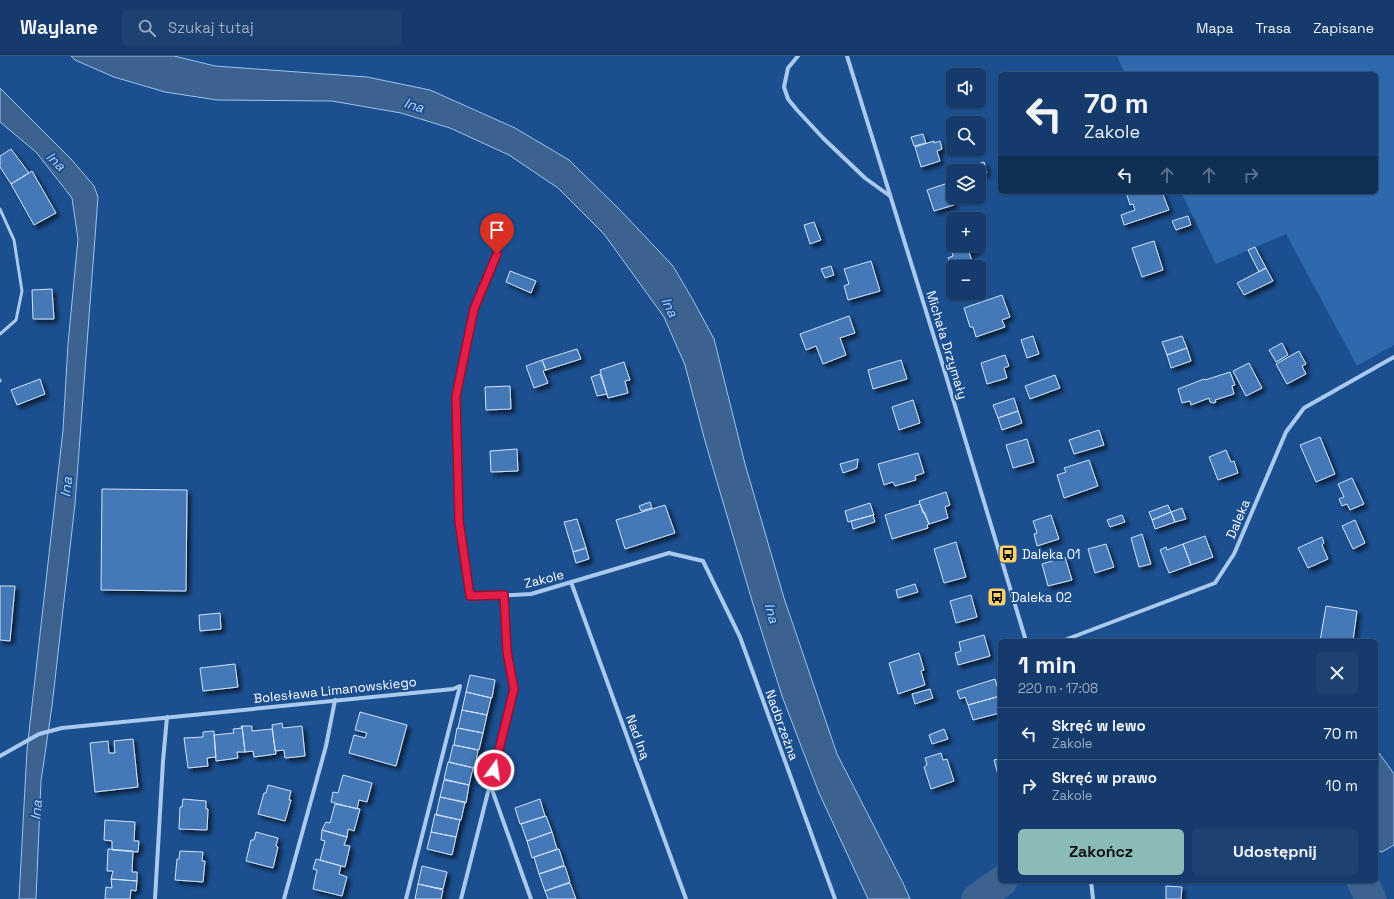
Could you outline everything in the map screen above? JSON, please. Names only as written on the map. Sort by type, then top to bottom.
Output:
[{"type":"street","points":[[798,56],[788,68],[784,87],[788,99],[824,139],[865,178],[890,196]]},
{"type":"street","name":"Michała Drzymały","points":[[847,56],[1025,639]]},
{"type":"street","name":"Zakole","points":[[497,254],[474,309],[456,396],[459,521],[470,596],[531,594],[670,553],[703,561]]},
{"type":"street","name":"Daleka","points":[[1067,639],[1215,583],[1234,554],[1286,432],[1304,408],[1394,357]]},
{"type":"street","name":"Nadbrzeżna","points":[[703,561],[740,637],[834,899]]},
{"type":"street","name":"Nad Iną","points":[[571,582],[686,899]]},
{"type":"street","points":[[462,899],[514,689],[507,652],[504,595]]},
{"type":"street","name":"Bolesława Limanowskiego","points":[[0,756],[39,734],[62,728],[453,689],[460,686],[406,899]]},
{"type":"street","points":[[284,899],[326,746],[335,700]]},
{"type":"street","points":[[155,899],[162,761],[167,717]]},
{"type":"street","points":[[490,784],[531,899]]},
{"type":"street","points":[[1091,883],[1093,899]]},
{"type":"lane","points":[[0,209],[14,240],[22,291],[16,320],[0,334]]},
{"type":"shaded area","points":[[1117,56],[1394,56],[1394,345],[1357,366],[1286,234],[1216,264],[1182,194],[1378,194],[1378,72],[1124,72]]},
{"type":"water","name":"Ina","points":[[71,56],[174,56],[215,66],[367,77],[430,90],[515,128],[569,160],[620,210],[673,266],[714,339],[745,464],[784,598],[837,754],[910,899],[868,899],[819,793],[782,696],[753,604],[705,441],[685,365],[664,317],[604,234],[558,188],[509,155],[450,128],[401,113],[332,101],[217,100],[165,92],[114,77],[75,60]]},
{"type":"water","name":"Ina","points":[[0,88],[71,159],[94,186],[98,197],[75,504],[52,706],[41,781],[36,899],[19,899],[27,750],[63,430],[68,344],[78,239],[72,198],[36,152],[0,122]]},
{"type":"water","points":[[1378,754],[1394,774],[1394,845],[1382,852],[1378,851]]},
{"type":"building","points":[[923,134],[926,143],[914,146],[911,137]]},
{"type":"building","points":[[934,141],[934,143],[940,141],[942,149],[937,151],[940,161],[921,167],[915,147]]},
{"type":"building","points":[[11,149],[29,173],[11,184],[0,167],[0,156]]},
{"type":"building","points":[[32,171],[56,213],[34,225],[11,184]]},
{"type":"building","points":[[946,184],[946,204],[954,205],[934,211],[927,190]]},
{"type":"building","points":[[1127,194],[1163,194],[1169,210],[1124,225],[1121,215],[1135,210],[1133,204],[1130,205]]},
{"type":"building","points":[[1188,216],[1191,225],[1176,230],[1172,221]]},
{"type":"building","points":[[814,222],[821,240],[810,244],[804,225]]},
{"type":"building","points":[[1154,241],[1163,270],[1142,277],[1132,248]]},
{"type":"building","points":[[1255,247],[1266,268],[1259,272],[1248,250]]},
{"type":"building","points":[[952,252],[969,252],[972,260],[949,260],[948,258],[953,256]]},
{"type":"building","points":[[871,261],[880,291],[848,300],[844,286],[849,284],[844,269]]},
{"type":"building","points":[[831,266],[834,275],[825,278],[821,269]]},
{"type":"building","points":[[1266,268],[1273,281],[1244,295],[1237,283]]},
{"type":"building","points":[[510,271],[536,281],[531,293],[506,282]]},
{"type":"building","points":[[52,289],[54,319],[33,319],[32,290]]},
{"type":"building","points":[[1002,295],[1010,317],[1002,320],[1005,327],[976,337],[973,327],[970,327],[964,308]]},
{"type":"building","points":[[849,316],[855,333],[840,338],[846,355],[823,364],[816,346],[806,350],[800,334]]},
{"type":"building","points":[[1033,336],[1039,354],[1027,358],[1021,340]]},
{"type":"building","points":[[1182,336],[1187,348],[1167,355],[1162,342]]},
{"type":"building","points":[[1282,343],[1288,355],[1276,362],[1269,350]]},
{"type":"building","points":[[1187,348],[1191,361],[1171,368],[1167,355]]},
{"type":"building","points":[[577,349],[581,359],[546,370],[542,360]]},
{"type":"building","points":[[1299,351],[1306,364],[1302,366],[1306,374],[1287,384],[1276,364]]},
{"type":"building","points":[[1005,355],[1009,366],[1004,368],[1007,378],[987,384],[981,363]]},
{"type":"building","points":[[542,360],[546,370],[543,371],[548,383],[534,388],[526,366]]},
{"type":"building","points":[[901,360],[907,379],[873,389],[868,370]]},
{"type":"building","points":[[624,362],[630,380],[625,381],[628,393],[608,398],[600,370]]},
{"type":"building","points":[[1249,363],[1262,388],[1246,396],[1233,371]]},
{"type":"building","points":[[1230,372],[1235,385],[1232,386],[1234,394],[1215,400],[1216,402],[1214,403],[1210,402],[1209,398],[1191,405],[1190,401],[1182,403],[1178,389],[1204,379],[1205,380]]},
{"type":"building","points":[[600,374],[607,394],[597,396],[591,377]]},
{"type":"building","points":[[1055,375],[1060,388],[1030,399],[1025,386]]},
{"type":"building","points":[[40,379],[45,394],[17,405],[11,390]]},
{"type":"building","points":[[510,386],[511,409],[486,410],[485,387]]},
{"type":"building","points":[[1014,398],[1018,411],[998,418],[993,405]]},
{"type":"building","points":[[913,400],[920,423],[899,430],[892,407]]},
{"type":"building","points":[[1018,411],[1022,423],[1002,430],[998,418]]},
{"type":"building","points":[[1099,430],[1104,445],[1074,454],[1069,440]]},
{"type":"building","points":[[1320,437],[1335,474],[1316,482],[1300,445]]},
{"type":"building","points":[[1027,439],[1034,462],[1013,468],[1006,445]]},
{"type":"building","points":[[517,449],[518,471],[491,472],[490,451]]},
{"type":"building","points":[[1226,450],[1231,462],[1234,461],[1238,473],[1218,480],[1209,457]]},
{"type":"building","points":[[918,453],[924,473],[915,476],[916,480],[895,486],[893,482],[884,485],[878,464]]},
{"type":"building","points":[[858,459],[857,468],[843,473],[840,464]]},
{"type":"building","points":[[1089,460],[1098,486],[1064,498],[1057,475],[1066,472],[1064,468]]},
{"type":"building","points":[[1352,478],[1364,504],[1350,510],[1347,504],[1342,506],[1339,499],[1344,497],[1338,484]]},
{"type":"building","points":[[102,489],[187,490],[186,591],[101,590]]},
{"type":"building","points":[[946,492],[950,505],[945,507],[948,518],[929,524],[919,501]]},
{"type":"building","points":[[650,502],[652,508],[641,511],[639,506]]},
{"type":"building","points":[[870,503],[874,515],[848,522],[845,511]]},
{"type":"building","points":[[920,504],[929,524],[927,525],[928,528],[892,539],[885,515]]},
{"type":"building","points":[[665,505],[675,533],[625,549],[616,520]]},
{"type":"building","points":[[1168,505],[1171,512],[1152,520],[1149,512]]},
{"type":"building","points":[[1182,508],[1186,519],[1175,522],[1171,512]]},
{"type":"building","points":[[1171,512],[1175,522],[1155,529],[1152,520]]},
{"type":"building","points":[[873,515],[875,522],[853,529],[851,521]]},
{"type":"building","points":[[1051,515],[1059,539],[1037,546],[1034,534],[1037,533],[1033,521]]},
{"type":"building","points":[[1122,515],[1125,522],[1110,527],[1107,520]]},
{"type":"building","points":[[577,519],[586,548],[573,552],[564,522]]},
{"type":"building","points":[[1355,520],[1365,543],[1353,549],[1342,526]]},
{"type":"building","points":[[1142,534],[1151,564],[1139,567],[1131,538]]},
{"type":"building","points":[[1205,536],[1213,557],[1191,565],[1183,544]]},
{"type":"building","points":[[1322,537],[1324,543],[1322,545],[1328,559],[1308,568],[1298,548]]},
{"type":"building","points":[[956,542],[966,577],[944,583],[934,549]]},
{"type":"building","points":[[1106,544],[1114,567],[1095,573],[1088,549]]},
{"type":"building","points":[[1183,544],[1191,565],[1169,573],[1160,550],[1166,547],[1167,550]]},
{"type":"building","points":[[586,548],[589,559],[576,563],[573,552]]},
{"type":"building","points":[[1065,557],[1072,580],[1048,586],[1042,564]]},
{"type":"building","points":[[915,584],[918,592],[898,598],[896,590]]},
{"type":"building","points":[[0,586],[15,586],[10,641],[0,640]]},
{"type":"building","points":[[971,595],[977,617],[956,623],[950,601]]},
{"type":"building","points":[[1326,606],[1357,611],[1353,639],[1320,639]]},
{"type":"building","points":[[220,613],[221,629],[200,631],[199,615]]},
{"type":"building","points":[[984,635],[990,656],[958,665],[955,653],[961,651],[959,642]]},
{"type":"building","points":[[919,653],[924,670],[921,671],[925,685],[898,694],[889,663]]},
{"type":"building","points":[[235,664],[238,687],[203,691],[200,668]]},
{"type":"building","points":[[470,675],[495,680],[492,698],[466,692]]},
{"type":"building","points":[[995,679],[998,689],[998,697],[968,705],[965,697],[960,699],[957,691]]},
{"type":"building","points":[[930,689],[933,698],[915,704],[912,694]]},
{"type":"building","points":[[466,692],[491,698],[487,715],[462,710]]},
{"type":"building","points":[[998,697],[998,714],[973,720],[968,705]]},
{"type":"building","points":[[462,710],[487,715],[483,733],[458,728]]},
{"type":"building","points":[[360,712],[407,725],[396,766],[349,753],[354,735],[365,738],[367,733],[355,730]]},
{"type":"building","points":[[282,723],[283,728],[302,726],[305,756],[285,758],[284,750],[275,751],[272,725]]},
{"type":"building","points":[[242,726],[245,752],[237,752],[238,758],[216,761],[214,735],[234,733],[233,729],[242,728]]},
{"type":"building","points":[[242,726],[252,726],[252,731],[272,729],[276,754],[254,757],[253,751],[245,752]]},
{"type":"building","points":[[457,728],[483,733],[479,750],[454,745]]},
{"type":"building","points":[[944,729],[948,739],[932,744],[929,735]]},
{"type":"building","points":[[214,731],[216,757],[207,758],[208,766],[188,768],[184,738],[203,737],[203,732]]},
{"type":"building","points":[[133,739],[138,787],[95,792],[90,743],[108,741],[109,753],[115,753],[114,741]]},
{"type":"building","points":[[453,745],[478,750],[475,768],[449,762]]},
{"type":"building","points":[[941,753],[943,760],[947,759],[954,781],[931,789],[924,767],[927,765],[925,758]]},
{"type":"building","points":[[998,759],[998,775],[994,760]]},
{"type":"building","points":[[448,762],[473,768],[469,785],[444,779]]},
{"type":"building","points":[[343,775],[372,783],[367,802],[359,800],[357,809],[331,802],[333,792],[338,793]]},
{"type":"building","points":[[444,780],[469,785],[466,803],[440,797]]},
{"type":"building","points":[[268,785],[291,791],[289,800],[291,800],[285,821],[258,814]]},
{"type":"building","points":[[440,797],[465,802],[461,820],[436,815]]},
{"type":"building","points":[[183,799],[206,801],[206,809],[208,809],[207,830],[179,829],[180,807],[182,807]]},
{"type":"building","points":[[540,799],[545,816],[520,824],[515,808]]},
{"type":"building","points":[[335,804],[360,809],[354,831],[348,829],[347,837],[322,830],[326,822],[330,823]]},
{"type":"building","points":[[435,814],[460,820],[456,837],[431,832]]},
{"type":"building","points":[[546,816],[552,832],[527,841],[521,824]]},
{"type":"building","points":[[105,820],[135,822],[134,841],[139,841],[138,852],[112,850],[112,841],[104,840]]},
{"type":"building","points":[[322,830],[347,837],[344,845],[350,846],[345,867],[320,860],[325,841],[321,840]]},
{"type":"building","points":[[256,832],[278,838],[276,846],[278,847],[273,868],[246,861],[251,840],[254,840]]},
{"type":"building","points":[[431,832],[456,837],[452,855],[427,849]]},
{"type":"building","points":[[552,832],[557,849],[532,858],[527,841]]},
{"type":"building","points":[[108,849],[133,851],[132,872],[137,872],[137,881],[111,879],[113,871],[107,871]]},
{"type":"building","points":[[559,849],[564,865],[539,874],[534,857]]},
{"type":"building","points":[[180,851],[203,852],[202,861],[205,861],[203,882],[175,880],[177,859],[179,859]]},
{"type":"building","points":[[316,859],[341,866],[339,874],[347,877],[342,896],[313,889],[317,870],[313,869]]},
{"type":"building","points":[[422,866],[447,872],[443,889],[418,884]]},
{"type":"building","points":[[565,866],[570,882],[545,891],[539,874]]},
{"type":"building","points":[[111,879],[137,881],[136,891],[131,890],[130,899],[105,899],[106,887],[112,888]]},
{"type":"building","points":[[570,883],[576,899],[548,899],[545,891]]},
{"type":"building","points":[[418,884],[443,890],[441,899],[415,899]]},
{"type":"building","points":[[1166,886],[1182,887],[1181,899],[1166,899]]},
{"type":"waterway","points":[[977,899],[999,883]]},
{"type":"waterway","points":[[1363,883],[1371,899]]},
{"type":"place","name":"Daleka 01","points":[[1008,554]]},
{"type":"place","name":"Daleka 02","points":[[997,597]]},
{"type":"route","points":[[494,770],[514,689],[507,652],[504,595],[470,596],[459,521],[456,396],[474,309],[497,254]]}]
